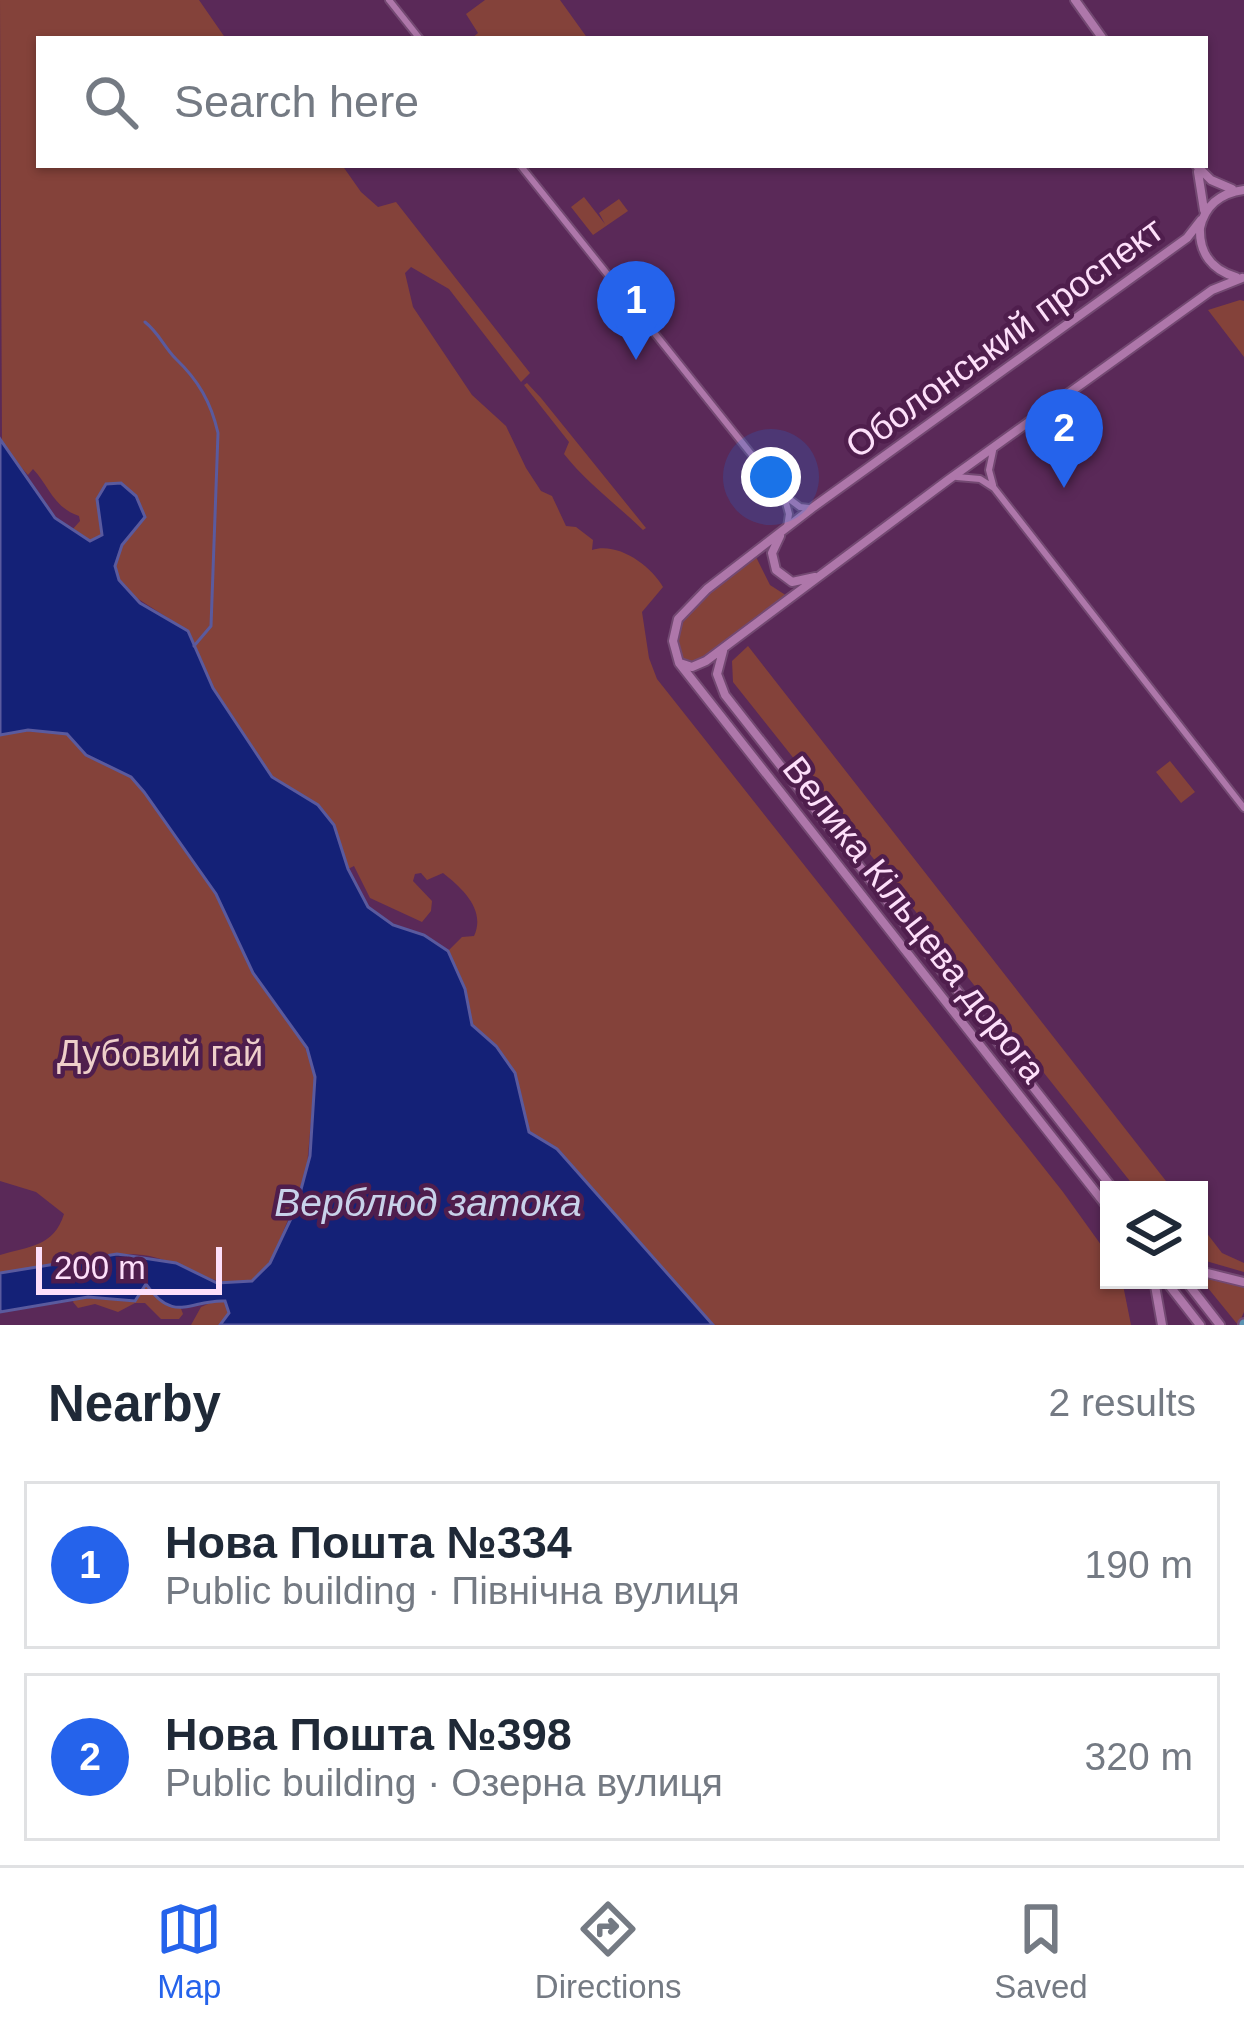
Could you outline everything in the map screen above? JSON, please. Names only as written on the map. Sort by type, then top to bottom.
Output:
[{"type":"main road","points":[[1075,0],[1101,36]]},
{"type":"main road","points":[[1196,168],[1204,190],[1199,238],[1206,257],[1226,274],[1243,278]]},
{"type":"main road","points":[[1198,168],[1217,184],[1242,190]]},
{"type":"main road","name":"Оболонський проспект","points":[[679,663],[674,635],[681,614],[812,508],[1187,238],[1221,197],[1242,190]]},
{"type":"main road","points":[[679,663],[699,666],[1212,290],[1243,278]]},
{"type":"main road","points":[[786,528],[773,546],[776,570],[792,582],[822,574]]},
{"type":"main road","name":"Велика Кільцева дорога","points":[[727,646],[717,674],[725,695],[1107,1181]]},
{"type":"main road","name":"Велика Кільцева дорога","points":[[679,663],[1100,1198]]},
{"type":"main road","points":[[1208,1273],[1244,1282]]},
{"type":"main road","points":[[1156,1289],[1162,1325]]},
{"type":"main road","points":[[1172,1289],[1200,1325]]},
{"type":"main road","points":[[1191,1289],[1220,1325]]},
{"type":"street","points":[[389,0],[418,36]]},
{"type":"street","points":[[522,168],[784,495],[800,507],[812,508]]},
{"type":"street","points":[[994,488],[989,464],[998,444]]},
{"type":"street","points":[[951,477],[972,477],[994,488],[1244,808]]},
{"type":"street","points":[[784,495],[789,514],[786,528]]},
{"type":"green space","points":[[0,0],[199,0],[224,36],[36,36],[36,168],[344,168],[378,207],[396,202],[530,373],[521,382],[449,289],[411,267],[405,273],[413,307],[472,395],[506,426],[526,468],[541,491],[552,496],[566,526],[576,527],[593,540],[592,550],[612,549],[642,564],[663,587],[642,612],[657,679],[1063,1192],[1100,1243],[1100,1289],[1124,1289],[1131,1325],[713,1325],[557,1149],[529,1132],[515,1073],[496,1046],[472,1025],[460,975],[448,951],[462,937],[474,936],[477,926],[475,909],[465,893],[443,873],[427,880],[415,874],[413,881],[432,901],[422,922],[370,898],[354,866],[348,869],[327,815],[272,777],[213,688],[188,631],[129,593],[102,536],[90,541],[72,530],[79,516],[63,507],[33,469],[28,475],[2,446]]},
{"type":"green space","points":[[485,0],[560,0],[586,36],[474,36],[478,33],[466,14]]},
{"type":"green space","points":[[584,197],[605,224],[599,213],[619,199],[628,211],[593,235],[571,207]]},
{"type":"green space","points":[[1244,301],[1244,357],[1208,310]]},
{"type":"green space","points":[[524,385],[646,528],[564,454],[569,442]]},
{"type":"green space","points":[[755,555],[770,585],[787,596],[702,661],[685,662],[679,646],[687,615]]},
{"type":"green space","points":[[748,646],[1166,1181],[1130,1181],[733,682],[732,661]]},
{"type":"green space","name":"Дубовий гай","points":[[28,730],[67,734],[86,755],[131,777],[144,792],[216,894],[253,973],[291,1022],[312,1061],[315,1077],[306,1177],[270,1263],[252,1281],[224,1282],[157,1258],[125,1254],[0,1273],[0,1255],[47,1239],[64,1214],[36,1192],[0,1181],[0,735]]},
{"type":"green space","points":[[1170,761],[1195,792],[1181,803],[1156,772]]},
{"type":"green space","points":[[1208,1235],[1222,1253],[1244,1263],[1244,1272],[1208,1262]]},
{"type":"green space","points":[[1208,1279],[1244,1287],[1244,1312],[1238,1325],[1208,1288]]},
{"type":"green space","points":[[146,1284],[164,1303],[180,1306],[183,1314],[179,1319],[161,1319],[145,1303],[118,1312],[95,1304],[78,1308],[73,1302],[75,1298],[135,1301]]},
{"type":"green space","points":[[225,1301],[229,1313],[220,1325],[191,1325],[201,1307]]},
{"type":"water","name":"Верблюд затока","points":[[0,439],[55,518],[90,541],[102,535],[97,499],[106,484],[121,483],[136,496],[145,517],[122,545],[115,566],[119,580],[140,603],[188,631],[213,688],[272,777],[318,805],[334,825],[348,869],[368,907],[393,925],[424,935],[448,951],[465,989],[472,1025],[496,1046],[515,1073],[529,1132],[557,1149],[713,1325],[220,1325],[229,1313],[225,1301],[174,1307],[146,1284],[135,1301],[88,1297],[0,1312],[0,1273],[117,1254],[176,1263],[217,1283],[252,1281],[270,1263],[296,1208],[310,1156],[315,1077],[307,1048],[253,973],[216,894],[131,777],[86,755],[67,734],[28,730],[0,735]]},
{"type":"waterway","points":[[145,322],[197,383],[218,433],[211,626],[194,646]]},
{"type":"place","name":"Нова Пошта №334","points":[[636,360]]},
{"type":"place","name":"Нова Пошта №398","points":[[1064,488]]}]
